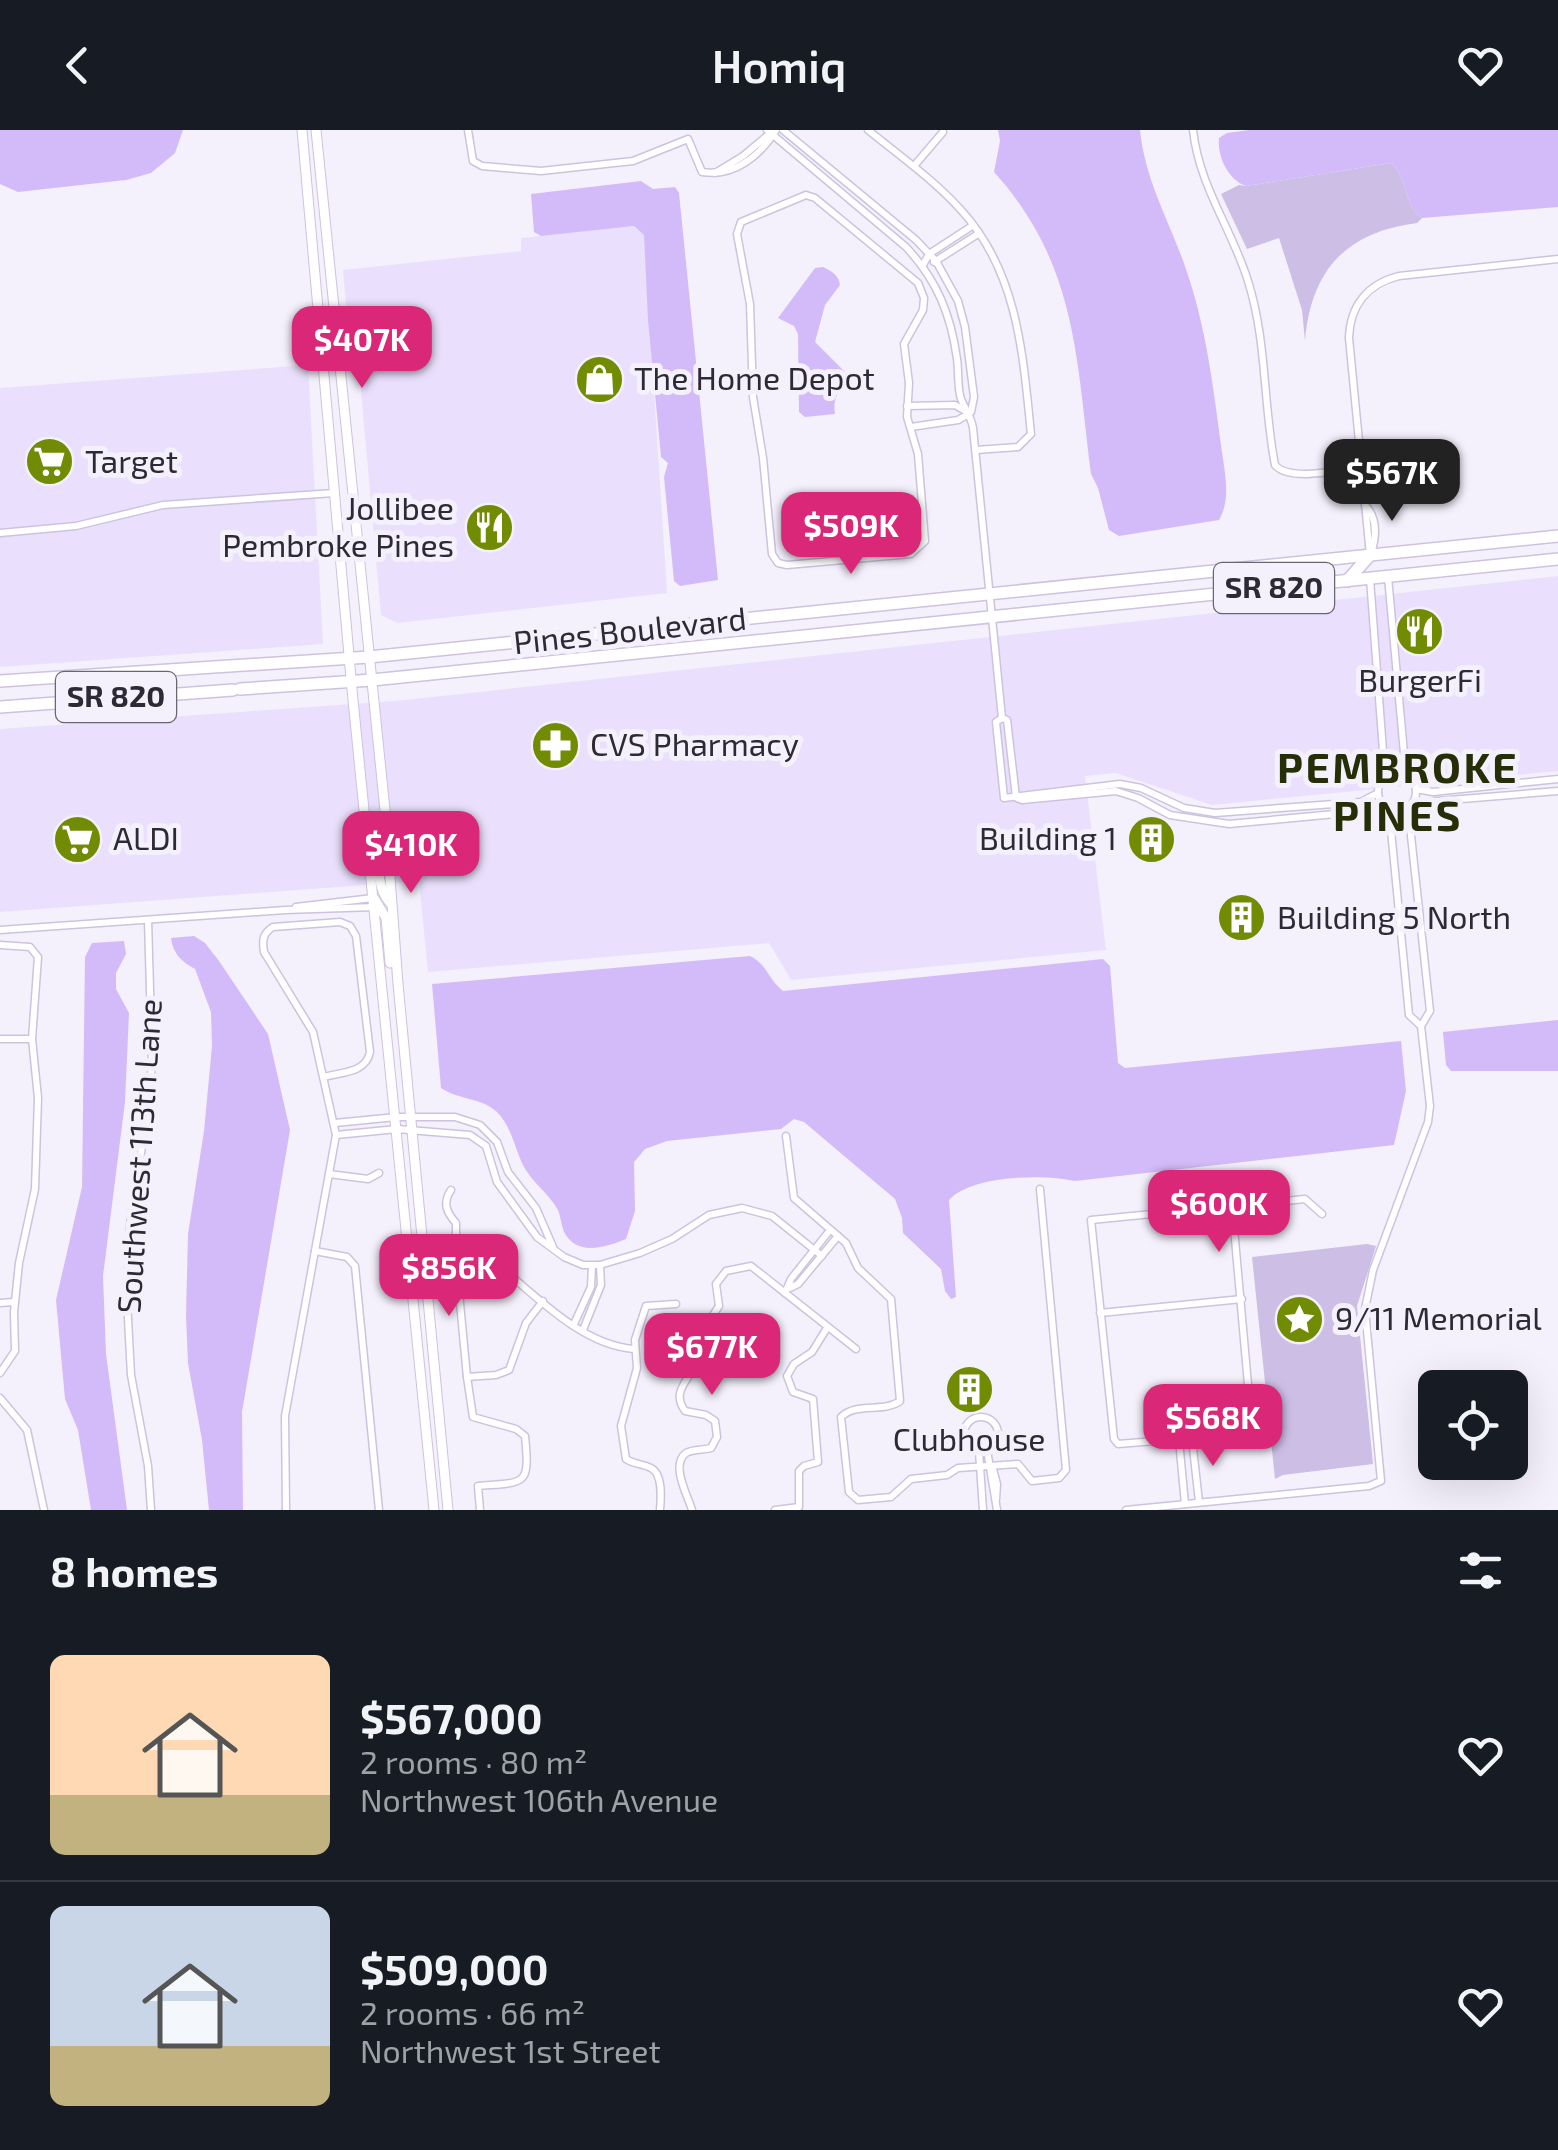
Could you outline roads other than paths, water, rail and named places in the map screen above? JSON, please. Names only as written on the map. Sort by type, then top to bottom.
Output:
[{"type":"highway","name":"Pines Boulevard","points":[[0,681],[350,658],[1558,536]]},
{"type":"highway","points":[[1370,578],[1390,560],[1407,552]]},
{"type":"highway","points":[[1347,581],[1370,555]]},
{"type":"highway","name":"Pines Boulevard","points":[[0,707],[352,682],[1558,558]]},
{"type":"main road","points":[[302,130],[366,834],[434,1510]]},
{"type":"main road","points":[[316,130],[370,656],[448,1510]]},
{"type":"main road","points":[[366,834],[375,844],[383,896],[392,906]]},
{"type":"main road","points":[[374,903],[386,918],[390,965],[398,984]]},
{"type":"street","points":[[468,130],[473,161],[482,166],[541,171],[633,160],[688,139]]},
{"type":"street","points":[[685,130],[702,172],[714,174],[747,162],[774,131]]},
{"type":"street","points":[[868,130],[963,212],[992,253],[1010,295],[1022,344],[1031,434],[1024,444],[976,450]]},
{"type":"street","points":[[1193,130],[1201,174],[1238,254],[1256,311],[1274,458],[1280,471],[1293,474],[1362,467]]},
{"type":"street","points":[[774,131],[929,254],[958,300],[974,397],[970,413],[1002,718]]},
{"type":"street","points":[[774,131],[923,265],[946,304],[953,328],[961,399],[970,413]]},
{"type":"street","points":[[914,166],[943,132]]},
{"type":"street","points":[[806,195],[815,198],[918,283],[924,298],[923,310],[904,344],[911,427],[918,454],[925,541],[918,550],[911,554],[778,562],[772,554],[764,458],[753,397],[750,304],[736,234],[741,222],[806,195]]},
{"type":"street","points":[[923,265],[929,254],[972,226]]},
{"type":"street","points":[[923,265],[978,234]]},
{"type":"street","points":[[1370,555],[1374,528],[1371,511],[1364,504],[1349,338],[1351,317],[1358,303],[1375,286],[1399,276],[1558,259]]},
{"type":"street","points":[[907,406],[956,404],[970,413]]},
{"type":"street","points":[[911,427],[958,420],[970,413]]},
{"type":"street","points":[[0,533],[76,526],[163,505],[335,493]]},
{"type":"street","points":[[1388,576],[1406,775],[1416,789],[1433,792],[1558,779]]},
{"type":"street","points":[[1002,718],[996,722],[1004,798],[1120,784],[1142,788],[1184,808],[1215,813],[1361,802],[1378,793],[1385,777],[1370,578]]},
{"type":"street","points":[[1002,718],[1008,720],[1016,797]]},
{"type":"street","points":[[1385,777],[1406,775]]},
{"type":"street","points":[[1126,1510],[1369,1486],[1381,1481],[1365,1309],[1373,1270],[1427,1128],[1430,1106],[1421,1026],[1430,1011],[1410,806],[1416,789]]},
{"type":"street","points":[[1016,797],[1022,800],[1116,791],[1170,816],[1229,824],[1558,791]]},
{"type":"street","points":[[1378,793],[1389,809],[1408,1005],[1411,1019],[1421,1026]]},
{"type":"street","points":[[0,930],[374,903]]},
{"type":"street","name":"Southwest 113th Lane","points":[[148,920],[150,1094],[130,1226],[127,1300],[130,1375],[148,1466],[151,1510]]},
{"type":"street","points":[[286,1510],[286,1416],[336,1135],[307,1018],[264,952],[262,941],[274,927],[340,922],[350,926],[356,936],[368,1062],[362,1068],[324,1077]]},
{"type":"street","points":[[0,946],[30,947],[38,956],[32,1038],[38,1149],[35,1189],[14,1302],[15,1350],[0,1373]]},
{"type":"street","points":[[0,1039],[32,1038]]},
{"type":"street","points":[[335,1123],[396,1117],[461,1117],[486,1130],[497,1142],[508,1172],[536,1208],[553,1248]]},
{"type":"street","points":[[336,1135],[397,1129],[458,1131],[479,1140],[486,1146],[508,1198],[537,1237],[573,1262],[596,1265],[656,1246],[730,1208],[754,1209],[772,1216],[818,1253]]},
{"type":"street","points":[[786,1136],[794,1198],[851,1248],[858,1268],[891,1299],[900,1401],[893,1406],[842,1414],[850,1496],[858,1500],[891,1496],[911,1479],[947,1475],[958,1468],[1018,1464],[1037,1481],[1060,1478],[1068,1465],[1040,1189]]},
{"type":"street","points":[[328,1174],[368,1179],[379,1173]]},
{"type":"street","points":[[450,1190],[445,1204],[456,1223],[456,1261],[473,1417],[516,1428],[525,1436],[528,1467],[526,1476],[516,1483],[478,1486],[480,1510]]},
{"type":"street","points":[[1232,1206],[1253,1417],[1250,1432],[1118,1444],[1114,1439],[1091,1220],[1232,1206],[1306,1199],[1322,1214]]},
{"type":"street","points":[[787,1291],[798,1284],[834,1234]]},
{"type":"street","points":[[315,1250],[347,1257],[355,1266],[378,1510]]},
{"type":"street","points":[[456,1261],[496,1263],[583,1330],[604,1343],[634,1349]]},
{"type":"street","points":[[574,1324],[596,1265]]},
{"type":"street","points":[[583,1330],[601,1285],[596,1265]]},
{"type":"street","points":[[692,1510],[679,1464],[686,1454],[707,1450],[717,1437],[714,1421],[706,1415],[685,1411],[679,1394],[693,1370],[703,1330],[720,1304],[716,1284],[730,1268],[751,1266],[856,1348]]},
{"type":"street","points":[[1100,1313],[1242,1299]]},
{"type":"street","points":[[0,1302],[14,1302]]},
{"type":"street","points":[[467,1377],[510,1370],[526,1322],[543,1302]]},
{"type":"street","points":[[660,1510],[656,1471],[630,1463],[622,1438],[622,1418],[637,1368],[634,1349],[646,1306],[676,1304]]},
{"type":"street","points":[[0,1313],[14,1312]]},
{"type":"street","points":[[775,1510],[799,1507],[799,1471],[818,1462],[812,1399],[793,1392],[787,1376],[794,1364],[812,1352],[827,1328]]},
{"type":"street","points":[[0,1398],[27,1430],[44,1510]]},
{"type":"street","points":[[982,1418],[992,1422],[998,1431],[996,1442],[983,1450],[969,1446],[964,1436],[971,1421],[982,1418]]},
{"type":"street","points":[[1192,1439],[1199,1502]]},
{"type":"street","points":[[1179,1440],[1185,1504]]},
{"type":"street","points":[[983,1450],[983,1510]]},
{"type":"street","points":[[983,1450],[986,1466],[996,1473],[997,1510]]},
{"type":"street","points":[[1182,1464],[1195,1463]]},
{"type":"street","points":[[981,1494],[994,1496]]},
{"type":"place","name":"The Home Depot","points":[[599,379]]},
{"type":"place","name":"Target","points":[[50,462]]},
{"type":"place","name":"Jollibee Pembroke Pines","points":[[489,527]]},
{"type":"place","name":"BurgerFi","points":[[1420,631]]},
{"type":"place","name":"CVS Pharmacy","points":[[555,745]]},
{"type":"place","name":"ALDI","points":[[78,839]]},
{"type":"place","name":"Building 1","points":[[1152,839]]},
{"type":"place","name":"Building 5 North","points":[[1242,918]]},
{"type":"place","name":"9/11 Memorial","points":[[1300,1319]]},
{"type":"place","name":"Clubhouse","points":[[969,1390]]},
{"type":"district","name":"PEMBROKE PINES","points":[[1398,792]]}]
